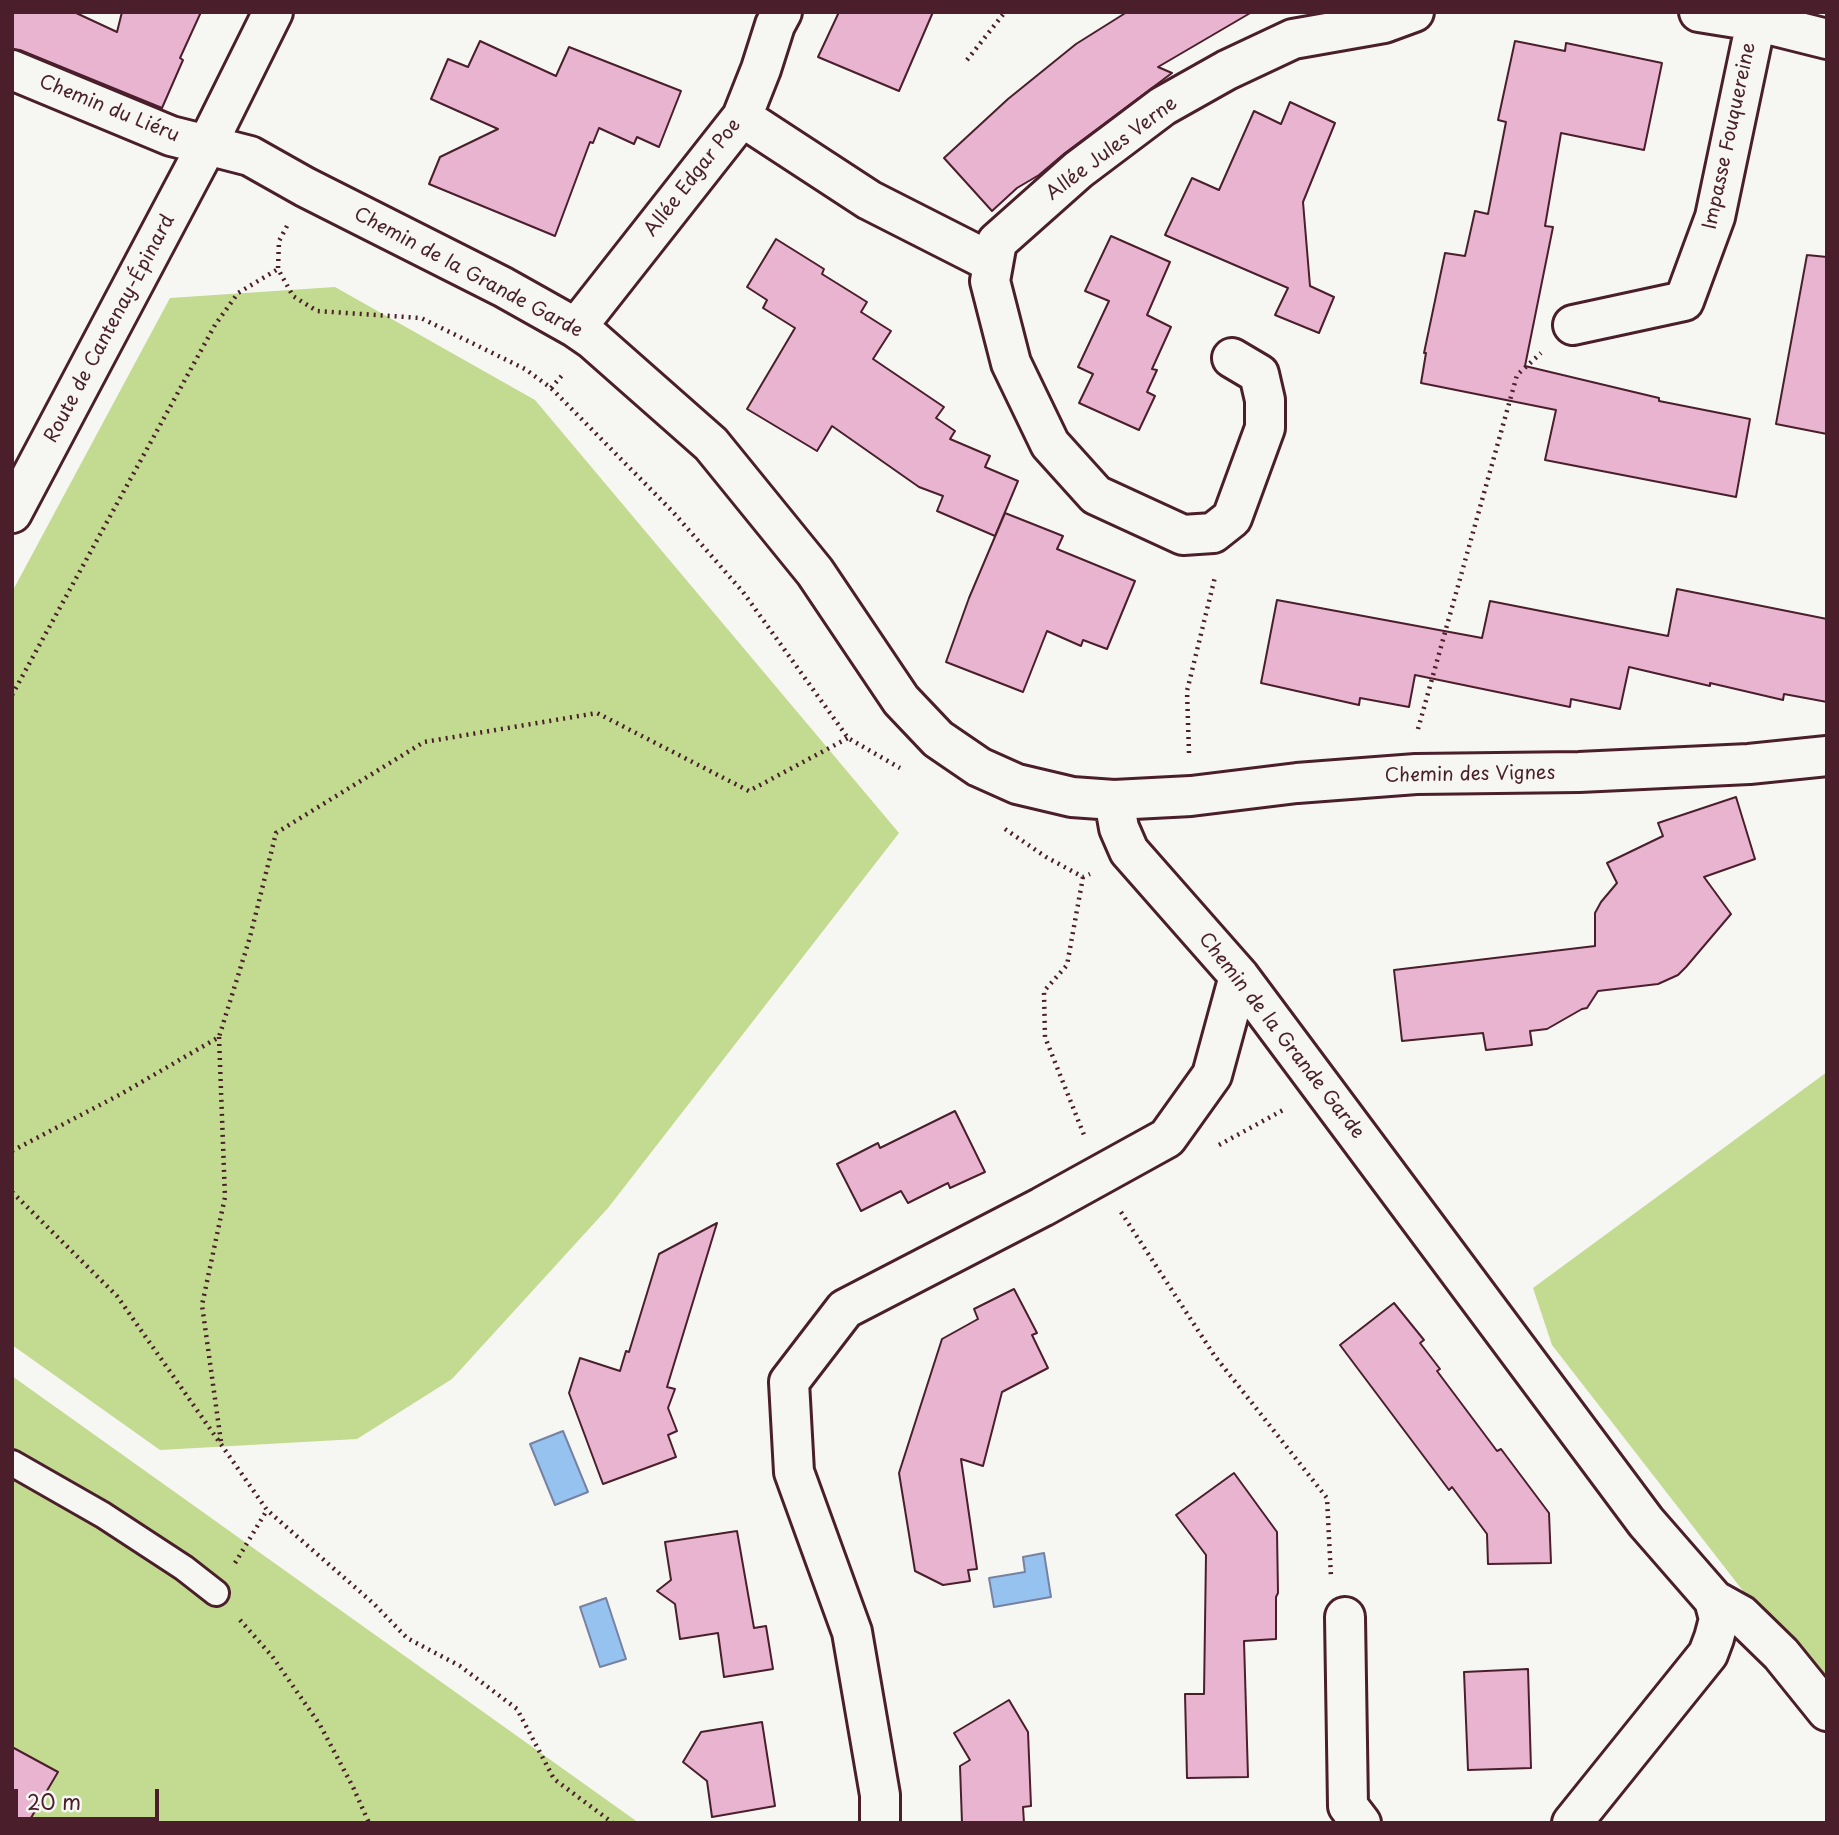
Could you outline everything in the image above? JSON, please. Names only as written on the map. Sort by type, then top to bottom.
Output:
[{"type":"street","name":"Route de Cantenay-Épinard","points":[[12,513],[207,145],[273,12]]},
{"type":"street","name":"Allée Jules Verne","points":[[1213,533],[1184,535],[1097,495],[1050,444],[1011,363],[990,281],[997,242],[1078,170],[1163,106],[1227,70],[1293,39],[1384,23],[1414,12]]},
{"type":"street","points":[[1699,12],[1756,17],[1827,39]]},
{"type":"street","name":"Allée Edgar Poe","points":[[576,328],[742,117],[761,69],[771,17]]},
{"type":"street","name":"Impasse Fouquereine","points":[[1573,325],[1684,301],[1715,216],[1756,17]]},
{"type":"street","name":"Chemin du Liéru","points":[[12,70],[171,136],[207,145]]},
{"type":"street","points":[[742,117],[869,200],[993,263]]},
{"type":"street","name":"Chemin de la Grande Garde","points":[[207,145],[250,156],[503,288],[592,339],[711,444],[815,572],[901,700],[937,740],[979,767],[1017,784],[1072,797],[1114,800],[1119,828],[1129,851],[1239,976],[1646,1522],[1714,1600],[1741,1615],[1781,1654],[1827,1711]]},
{"type":"street","points":[[1213,533],[1232,518],[1265,428],[1265,400],[1259,374],[1232,358]]},
{"type":"street","name":"Chemin des Vignes","points":[[1114,800],[1191,796],[1297,783],[1416,774],[1579,772],[1749,764],[1827,756]]},
{"type":"street","points":[[880,1823],[880,1795],[852,1632],[794,1472],[789,1382],[845,1309],[1042,1208],[1167,1138],[1212,1075],[1239,976]]},
{"type":"street","points":[[1572,1823],[1708,1654],[1719,1619],[1714,1600]]},
{"type":"street","points":[[1345,1617],[1348,1806],[1361,1823]]},
{"type":"lane","points":[[12,1463],[103,1515],[216,1593]]},
{"type":"path","points":[[967,60],[1005,12]]},
{"type":"path","points":[[305,187],[279,241],[278,269],[293,296],[317,311],[421,318],[525,369],[551,388],[673,512],[743,592],[848,738],[907,772]]},
{"type":"path","points":[[12,695],[215,325],[238,293],[278,269]]},
{"type":"path","points":[[1416,774],[1415,739],[1517,375],[1573,325]]},
{"type":"path","points":[[1191,796],[1187,691],[1218,563],[1213,533]]},
{"type":"path","points":[[221,1444],[201,1305],[225,1197],[219,1037],[250,937],[276,833],[424,742],[597,713],[749,791],[848,738]]},
{"type":"path","points":[[1001,826],[1046,858],[1083,877]]},
{"type":"path","points":[[1083,877],[1129,851]]},
{"type":"path","points":[[1083,877],[1067,965],[1044,991],[1045,1037],[1100,1174],[1116,1203],[1214,1355],[1326,1498],[1331,1587],[1345,1617]]},
{"type":"path","points":[[12,1152],[121,1094],[219,1037]]},
{"type":"path","points":[[12,1192],[117,1296],[267,1510],[374,1604],[407,1637],[460,1666],[517,1709],[554,1779],[612,1823]]},
{"type":"path","points":[[267,1510],[216,1593],[272,1656],[320,1725],[369,1823]]},
{"type":"green space","points":[[335,287],[535,400],[899,833],[608,1208],[452,1379],[357,1439],[160,1450],[12,1345],[12,592],[170,298]]},
{"type":"green space","points":[[1827,1072],[1827,1699],[1552,1345],[1533,1288]]},
{"type":"green space","points":[[12,1376],[639,1823],[12,1823]]},
{"type":"water","points":[[563,1431],[588,1492],[555,1505],[530,1444]]},
{"type":"water","points":[[1044,1553],[1051,1597],[994,1607],[989,1578],[1025,1572],[1023,1557]]},
{"type":"water","points":[[606,1598],[626,1659],[600,1667],[580,1607]]},
{"type":"building","points":[[12,12],[74,12],[117,32],[122,12],[201,12],[180,58],[183,60],[162,108],[12,49]]},
{"type":"building","points":[[839,12],[933,12],[899,91],[818,57]]},
{"type":"building","points":[[1127,12],[1252,12],[1158,67],[1172,73],[1039,175],[1017,188],[992,211],[944,158],[1008,99],[1076,44]]},
{"type":"building","points":[[480,41],[556,76],[569,47],[681,91],[659,147],[637,137],[634,144],[599,128],[593,143],[590,142],[555,236],[429,184],[440,157],[498,129],[431,99],[448,59],[468,67]]},
{"type":"building","points":[[1515,41],[1565,51],[1566,43],[1662,63],[1644,150],[1561,133],[1545,226],[1553,227],[1525,366],[1659,398],[1659,401],[1750,419],[1736,497],[1545,460],[1556,410],[1421,383],[1424,353],[1445,253],[1465,256],[1475,211],[1488,214],[1506,122],[1498,120]]},
{"type":"building","points":[[1290,102],[1335,123],[1303,202],[1310,286],[1334,297],[1319,333],[1275,315],[1288,288],[1165,235],[1192,178],[1219,190],[1254,111],[1281,124]]},
{"type":"building","points":[[1111,236],[1170,262],[1147,315],[1171,327],[1152,369],[1157,370],[1147,392],[1155,396],[1139,430],[1079,403],[1093,374],[1078,367],[1109,301],[1085,291]]},
{"type":"building","points":[[776,239],[824,269],[822,274],[867,302],[861,312],[891,331],[873,359],[944,407],[936,418],[955,431],[950,439],[990,456],[985,467],[1018,481],[995,536],[937,511],[943,496],[919,487],[832,426],[817,451],[747,409],[795,328],[763,308],[767,300],[747,287]]},
{"type":"building","points":[[1807,255],[1827,257],[1827,434],[1776,424]]},
{"type":"building","points":[[1005,513],[1063,536],[1057,549],[1135,581],[1107,649],[1083,640],[1081,646],[1047,631],[1023,692],[946,662],[969,598]]},
{"type":"building","points":[[1677,589],[1827,619],[1827,702],[1784,694],[1783,700],[1629,667],[1620,709],[1571,699],[1570,707],[1415,675],[1409,707],[1360,698],[1359,705],[1261,683],[1277,600],[1482,638],[1490,601],[1668,636]]},
{"type":"building","points":[[1736,797],[1755,859],[1704,877],[1731,914],[1678,975],[1658,984],[1598,991],[1587,1008],[1547,1029],[1530,1031],[1532,1045],[1486,1050],[1483,1033],[1402,1041],[1394,970],[1595,946],[1595,913],[1617,883],[1607,863],[1663,836],[1658,823]]},
{"type":"building","points":[[955,1111],[985,1172],[950,1188],[948,1183],[908,1203],[901,1191],[861,1211],[837,1164],[878,1143],[880,1148]]},
{"type":"building","points":[[717,1223],[667,1387],[675,1389],[668,1408],[677,1431],[668,1435],[676,1457],[603,1484],[569,1393],[580,1358],[620,1371],[626,1351],[629,1352],[659,1254]]},
{"type":"building","points":[[1014,1289],[1037,1333],[1032,1335],[1048,1368],[1002,1392],[983,1466],[961,1459],[977,1569],[968,1570],[970,1581],[943,1585],[915,1571],[899,1473],[942,1339],[978,1319],[974,1309]]},
{"type":"building","points":[[1394,1303],[1424,1340],[1420,1343],[1440,1369],[1437,1371],[1497,1451],[1501,1449],[1549,1513],[1551,1563],[1488,1564],[1487,1534],[1452,1487],[1449,1490],[1340,1345]]},
{"type":"building","points":[[1234,1473],[1277,1532],[1276,1639],[1244,1641],[1248,1777],[1187,1778],[1185,1694],[1204,1694],[1206,1555],[1176,1515]]},
{"type":"building","points":[[737,1531],[754,1628],[766,1626],[773,1669],[724,1677],[718,1633],[680,1639],[675,1604],[657,1591],[671,1580],[665,1542]]},
{"type":"building","points":[[1528,1669],[1531,1768],[1468,1770],[1464,1672]]},
{"type":"building","points":[[1009,1700],[1028,1732],[1031,1806],[1023,1807],[1024,1823],[962,1823],[960,1766],[970,1760],[954,1733]]},
{"type":"building","points":[[762,1722],[775,1806],[712,1817],[707,1781],[683,1762],[701,1732]]},
{"type":"building","points":[[12,1747],[58,1772],[28,1823],[12,1823]]}]
